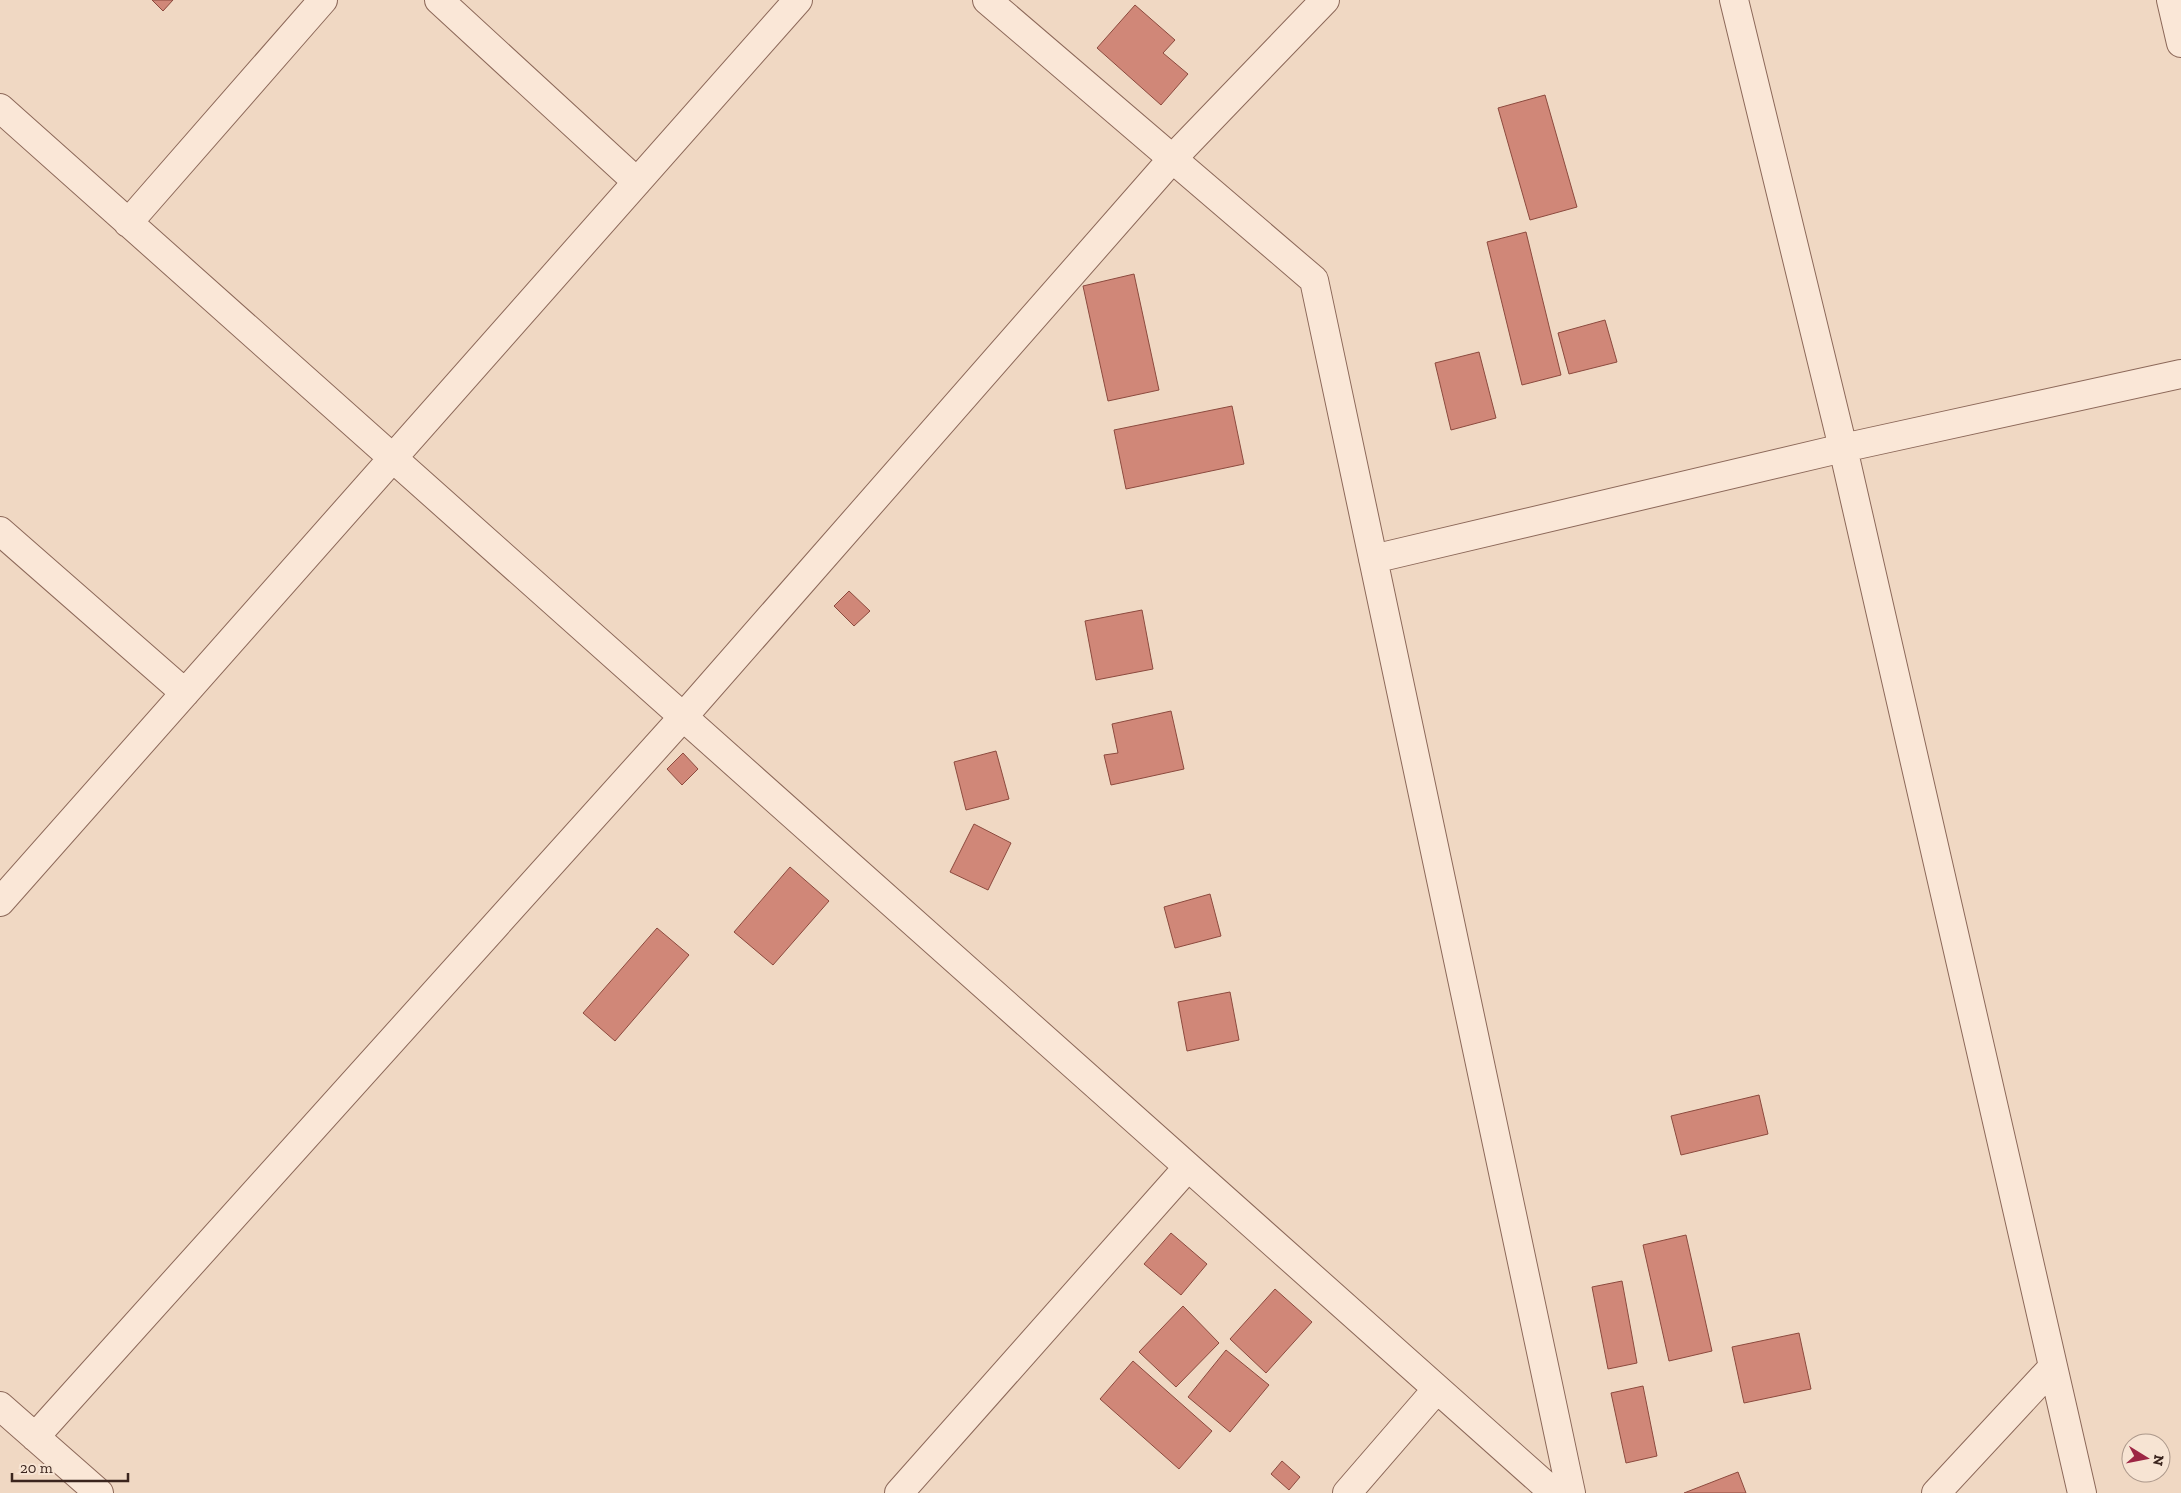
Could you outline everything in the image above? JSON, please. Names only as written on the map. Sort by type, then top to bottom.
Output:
[{"type":"street","points":[[128,223],[323,0]]},
{"type":"street","points":[[439,0],[637,182]]},
{"type":"street","points":[[0,902],[798,0]]},
{"type":"street","points":[[987,0],[1174,158],[1314,280],[1571,1493]]},
{"type":"street","points":[[35,1437],[683,718],[1174,158],[1325,0]]},
{"type":"street","points":[[1734,0],[1843,448],[2082,1493]]},
{"type":"street","points":[[2171,0],[2181,43]]},
{"type":"street","points":[[0,108],[1554,1493]]},
{"type":"street","points":[[1373,559],[1843,448],[2181,374]]},
{"type":"street","points":[[0,531],[185,693]]},
{"type":"street","points":[[899,1493],[1188,1167]]},
{"type":"street","points":[[1936,1493],[2052,1368]]},
{"type":"street","points":[[1347,1493],[1438,1389]]},
{"type":"street","points":[[0,1406],[99,1493]]},
{"type":"building","points":[[152,0],[173,0],[163,11]]},
{"type":"building","points":[[1135,5],[1175,40],[1163,53],[1188,74],[1161,105],[1097,48]]},
{"type":"building","points":[[1545,95],[1577,207],[1530,220],[1498,108]]},
{"type":"building","points":[[1526,232],[1561,375],[1522,385],[1487,242]]},
{"type":"building","points":[[1134,274],[1159,390],[1108,401],[1083,286]]},
{"type":"building","points":[[1605,320],[1617,362],[1569,374],[1558,333]]},
{"type":"building","points":[[1479,352],[1496,418],[1451,430],[1435,363]]},
{"type":"building","points":[[1232,406],[1244,464],[1126,489],[1114,430]]},
{"type":"building","points":[[849,591],[870,611],[854,626],[834,606]]},
{"type":"building","points":[[1142,610],[1153,669],[1096,680],[1085,621]]},
{"type":"building","points":[[1171,711],[1184,769],[1111,785],[1104,755],[1118,753],[1112,724]]},
{"type":"building","points":[[996,751],[1009,799],[966,810],[954,762]]},
{"type":"building","points":[[683,753],[698,769],[682,785],[667,769]]},
{"type":"building","points":[[974,824],[1011,843],[988,890],[950,872]]},
{"type":"building","points":[[790,867],[829,901],[773,965],[734,932]]},
{"type":"building","points":[[1210,894],[1221,936],[1175,948],[1164,907]]},
{"type":"building","points":[[657,928],[689,955],[615,1041],[583,1013]]},
{"type":"building","points":[[1230,992],[1239,1040],[1187,1051],[1178,1002]]},
{"type":"building","points":[[1759,1095],[1768,1134],[1681,1155],[1671,1116]]},
{"type":"building","points":[[1171,1233],[1207,1264],[1181,1295],[1144,1264]]},
{"type":"building","points":[[1686,1235],[1712,1351],[1669,1361],[1643,1245]]},
{"type":"building","points":[[1622,1281],[1637,1363],[1608,1369],[1592,1287]]},
{"type":"building","points":[[1275,1289],[1312,1322],[1266,1373],[1230,1339]]},
{"type":"building","points":[[1183,1306],[1219,1343],[1176,1387],[1139,1352]]},
{"type":"building","points":[[1799,1333],[1811,1389],[1744,1403],[1732,1347]]},
{"type":"building","points":[[1226,1350],[1269,1385],[1230,1432],[1188,1397]]},
{"type":"building","points":[[1133,1361],[1212,1431],[1179,1469],[1100,1399]]},
{"type":"building","points":[[1643,1386],[1657,1456],[1626,1463],[1611,1393]]},
{"type":"building","points":[[1282,1461],[1300,1477],[1289,1490],[1271,1474]]},
{"type":"building","points":[[1738,1472],[1746,1493],[1684,1493]]}]
